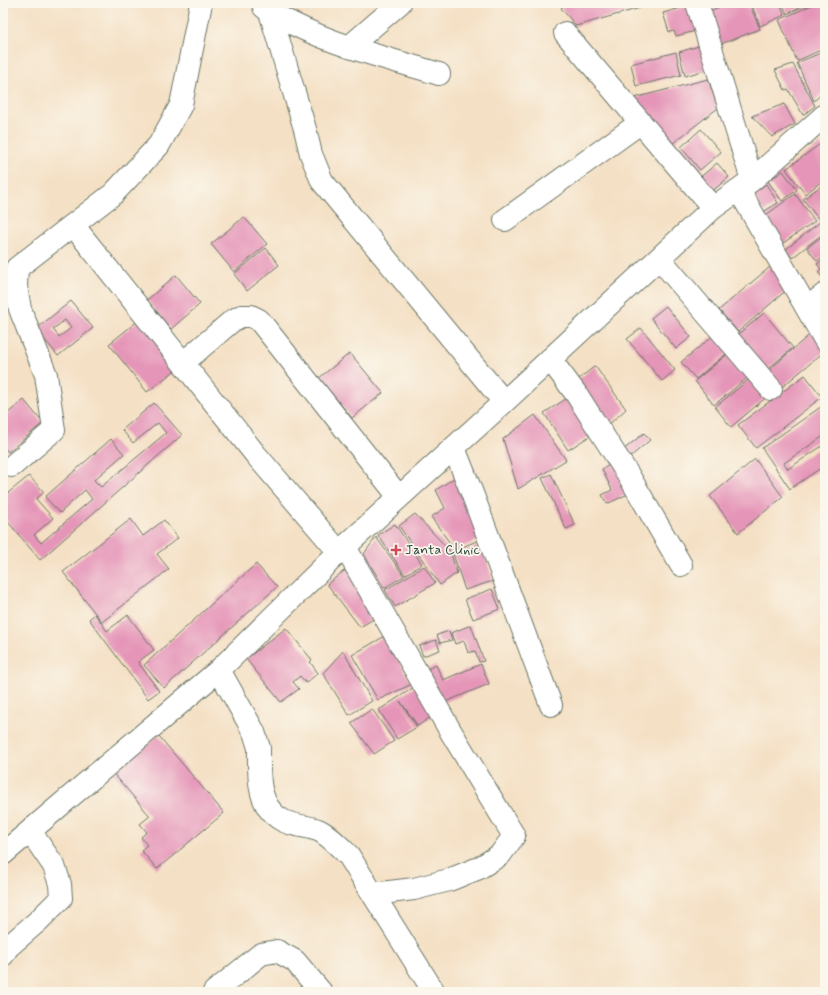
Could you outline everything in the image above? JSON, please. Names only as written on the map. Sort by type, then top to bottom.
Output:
[{"type":"street","points":[[12,465],[54,430],[46,375],[20,308],[16,286],[17,268],[112,194],[159,145],[181,105],[201,3]]},
{"type":"street","points":[[349,47],[400,3]]},
{"type":"street","points":[[697,3],[745,185],[807,308],[825,340]]},
{"type":"street","points":[[265,8],[305,29],[349,47],[439,74]]},
{"type":"street","points":[[265,8],[305,129],[311,154],[322,181],[504,402]]},
{"type":"street","points":[[565,33],[713,208]]},
{"type":"street","points":[[3,854],[219,670],[342,549],[454,448],[713,208],[745,185],[825,115]]},
{"type":"street","points":[[505,220],[640,123]]},
{"type":"street","points":[[73,225],[256,455],[342,549],[514,836],[500,855],[479,868],[449,880],[414,890],[373,894]]},
{"type":"street","points":[[659,258],[771,389]]},
{"type":"street","points":[[807,308],[825,294]]},
{"type":"street","points":[[183,363],[232,321],[241,316],[251,316],[259,320],[399,497]]},
{"type":"street","points":[[550,359],[577,395],[629,476],[681,565]]},
{"type":"street","points":[[454,448],[551,704]]},
{"type":"street","points":[[219,670],[258,741],[261,790],[266,803],[273,814],[283,821],[319,830],[334,841],[349,856],[434,992]]},
{"type":"street","points":[[3,955],[8,948],[61,898],[60,884],[54,866],[30,831]]},
{"type":"street","points":[[214,992],[262,954],[277,951],[295,961],[320,992]]},
{"type":"building","points":[[567,3],[658,3],[576,26],[561,8]]},
{"type":"building","points":[[729,3],[749,3],[760,29],[718,45],[705,13]]},
{"type":"building","points":[[751,3],[780,3],[785,15],[760,26]]},
{"type":"building","points":[[782,3],[810,3],[787,14]]},
{"type":"building","points":[[816,3],[821,3],[825,11],[825,48],[797,61],[779,20]]},
{"type":"building","points":[[688,6],[700,30],[676,36],[674,31],[669,32],[663,13]]},
{"type":"building","points":[[702,45],[709,69],[685,76],[679,52]]},
{"type":"building","points":[[825,51],[825,91],[814,101],[797,63]]},
{"type":"building","points":[[676,52],[681,75],[636,86],[631,64]]},
{"type":"building","points":[[793,64],[815,106],[803,115],[788,89],[785,90],[775,70]]},
{"type":"building","points":[[708,79],[718,108],[673,143],[634,98]]},
{"type":"building","points":[[784,104],[795,124],[772,137],[752,116]]},
{"type":"building","points":[[701,129],[721,152],[700,170],[681,147]]},
{"type":"building","points":[[820,144],[825,151],[825,179],[805,194],[786,169]]},
{"type":"building","points":[[717,163],[729,177],[709,194],[697,180]]},
{"type":"building","points":[[783,171],[797,190],[782,201],[768,181]]},
{"type":"building","points":[[825,183],[825,217],[820,221],[803,199]]},
{"type":"building","points":[[766,184],[778,203],[763,212],[752,194]]},
{"type":"building","points":[[795,194],[815,221],[782,244],[763,217]]},
{"type":"building","points":[[244,217],[267,244],[234,272],[211,244]]},
{"type":"building","points":[[825,218],[825,232],[792,258],[786,249]]},
{"type":"building","points":[[825,234],[825,255],[817,261],[807,248]]},
{"type":"building","points":[[266,248],[279,265],[247,291],[234,274]]},
{"type":"building","points":[[825,257],[824,280],[818,272],[821,269],[817,264]]},
{"type":"building","points":[[777,261],[790,287],[738,332],[719,310]]},
{"type":"building","points":[[176,275],[200,304],[171,329],[147,300]]},
{"type":"building","points":[[71,301],[93,328],[58,356],[36,329]],"holes":[[[65,320],[71,328],[59,337],[53,329]]]},
{"type":"building","points":[[666,306],[691,337],[676,349],[651,318]]},
{"type":"building","points":[[764,313],[793,348],[763,373],[734,338]]},
{"type":"building","points":[[144,316],[182,365],[147,392],[109,344]]},
{"type":"building","points":[[641,328],[675,370],[662,381],[627,339]]},
{"type":"building","points":[[816,329],[825,351],[782,387],[768,371]]},
{"type":"building","points":[[718,332],[732,349],[696,379],[681,362]]},
{"type":"building","points":[[731,351],[751,375],[714,405],[695,381]]},
{"type":"building","points":[[350,353],[383,393],[352,418],[319,378]]},
{"type":"building","points":[[595,366],[626,409],[606,427],[575,382]]},
{"type":"building","points":[[805,375],[822,397],[756,448],[738,425]]},
{"type":"building","points":[[753,376],[769,395],[731,427],[715,407]]},
{"type":"building","points":[[572,395],[596,432],[568,450],[544,413]]},
{"type":"building","points":[[24,400],[43,423],[8,452],[3,446],[3,417]]},
{"type":"building","points":[[154,403],[182,435],[40,560],[3,516],[3,497],[29,476],[44,492],[36,499],[53,518],[34,535],[41,543],[92,499],[85,490],[60,513],[45,497],[111,439],[124,454],[94,480],[101,487],[166,433],[158,423],[133,443],[122,430]]},
{"type":"building","points":[[825,404],[825,435],[784,463],[788,469],[825,444],[825,465],[790,489],[762,448]]},
{"type":"building","points":[[535,415],[566,460],[518,489],[503,439]]},
{"type":"building","points":[[644,433],[650,440],[629,458],[622,451]]},
{"type":"building","points":[[755,459],[783,497],[738,533],[710,496]]},
{"type":"building","points":[[615,462],[630,493],[607,504],[602,495],[612,490],[602,469]]},
{"type":"building","points":[[551,474],[575,525],[566,529],[542,478]]},
{"type":"building","points":[[457,476],[486,537],[455,550],[431,517],[445,508],[436,490]]},
{"type":"building","points":[[415,514],[450,551],[457,573],[440,585],[399,526]]},
{"type":"building","points":[[131,519],[143,536],[164,520],[178,538],[157,554],[169,569],[102,622],[63,572]]},
{"type":"building","points":[[395,524],[422,564],[405,575],[378,535]]},
{"type":"building","points":[[376,537],[404,576],[384,588],[364,554]]},
{"type":"building","points":[[482,545],[493,581],[465,590],[453,554]]},
{"type":"building","points":[[256,564],[277,587],[164,688],[144,665]]},
{"type":"building","points":[[352,565],[382,614],[360,627],[327,584]]},
{"type":"building","points":[[424,566],[435,583],[395,607],[385,590]]},
{"type":"building","points":[[492,589],[500,609],[473,619],[465,599]]},
{"type":"building","points":[[95,614],[107,631],[128,615],[154,650],[138,662],[159,691],[148,699],[89,619]]},
{"type":"building","points":[[471,625],[484,661],[479,662],[475,651],[468,653],[464,641],[455,644],[451,633]]},
{"type":"building","points":[[286,628],[312,660],[310,662],[318,673],[306,683],[300,676],[293,682],[299,689],[281,702],[246,659]]},
{"type":"building","points":[[449,631],[452,640],[440,643],[437,635]]},
{"type":"building","points":[[385,636],[412,684],[378,700],[352,655]]},
{"type":"building","points":[[436,640],[440,650],[423,656],[419,646]]},
{"type":"building","points":[[343,651],[372,701],[349,715],[323,673]]},
{"type":"building","points":[[481,664],[489,684],[445,702],[425,670],[436,665],[443,680]]},
{"type":"building","points":[[419,684],[438,712],[418,726],[400,701],[417,727],[397,739],[379,710]]},
{"type":"building","points":[[372,709],[394,741],[374,754],[351,723]]},
{"type":"building","points":[[158,735],[224,813],[157,869],[141,850],[147,845],[141,837],[147,832],[140,824],[150,816],[113,773]]},
{"type":"place","name":"Janta Clinic","points":[[396,550]]}]
